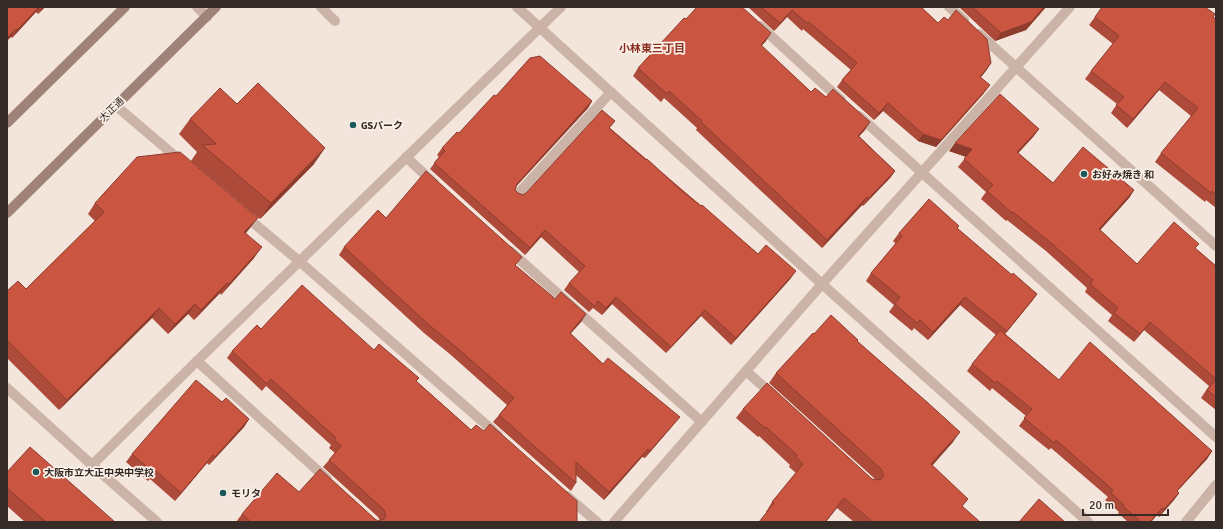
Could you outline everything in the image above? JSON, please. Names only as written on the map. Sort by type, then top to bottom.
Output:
[{"type":"main road","points":[[7,123],[125,7]]},
{"type":"main road","name":"大正通","points":[[7,213],[216,7]]},
{"type":"street","points":[[197,7],[207,17]]},
{"type":"street","points":[[321,7],[335,20]]},
{"type":"street","points":[[517,7],[822,284],[1088,522]]},
{"type":"street","points":[[92,465],[299,261],[561,7]]},
{"type":"street","points":[[949,7],[1015,68],[1216,246]]},
{"type":"street","points":[[614,522],[822,284],[1070,7]]},
{"type":"street","points":[[750,18],[1216,437]]},
{"type":"street","points":[[517,195],[611,92]]},
{"type":"street","points":[[115,105],[191,169]]},
{"type":"street","points":[[406,157],[442,189]]},
{"type":"street","points":[[239,210],[508,444]]},
{"type":"street","points":[[501,242],[702,422]]},
{"type":"street","points":[[197,361],[332,484]]},
{"type":"street","points":[[746,370],[780,401]]},
{"type":"street","points":[[7,388],[157,522]]},
{"type":"street","points":[[1186,522],[1216,485]]},
{"type":"street","points":[[562,491],[597,522]]},
{"type":"building","points":[[7,7],[39,7],[17,30],[16,29],[7,38]]},
{"type":"building","points":[[697,7],[742,7],[771,33],[761,45],[811,92],[815,88],[826,97],[833,89],[870,122],[858,136],[895,171],[868,199],[867,197],[827,240],[701,122],[702,121],[669,91],[667,94],[638,68],[684,18],[686,19]]},
{"type":"building","points":[[761,7],[921,7],[938,23],[944,17],[948,20],[956,10],[987,39],[991,63],[980,77],[990,85],[941,140],[923,134],[888,103],[879,113],[842,80],[857,63],[809,22],[807,23],[792,10],[780,23]]},
{"type":"building","points":[[972,7],[1044,7],[1031,22],[1001,33]]},
{"type":"building","points":[[1102,7],[1205,7],[1215,14],[1213,17],[1216,19],[1216,195],[1212,191],[1211,193],[1161,153],[1198,108],[1165,82],[1133,119],[1116,105],[1124,97],[1091,71],[1119,36],[1095,17]]},
{"type":"building","points":[[540,56],[592,101],[517,184],[515,190],[523,195],[526,193],[602,110],[615,121],[609,128],[646,160],[647,159],[683,192],[701,206],[702,205],[758,254],[766,245],[796,271],[736,338],[705,310],[671,347],[616,297],[606,308],[598,301],[594,306],[569,283],[585,266],[545,230],[530,248],[434,163],[445,151],[442,148],[457,132],[459,133],[494,95],[496,96],[530,58]]},
{"type":"building","points":[[258,83],[325,148],[271,203],[202,145],[216,144],[190,119],[220,88],[237,104]]},
{"type":"building","points":[[1000,94],[1039,129],[1017,152],[1053,183],[1083,147],[1134,190],[1099,229],[1137,264],[1174,222],[1199,244],[1195,248],[1216,266],[1216,379],[1150,322],[1140,334],[1114,313],[1118,308],[1090,284],[1093,280],[1051,243],[1013,212],[1012,213],[987,191],[993,185],[964,159],[972,149],[955,143]]},
{"type":"building","points":[[180,152],[258,218],[244,232],[262,247],[229,284],[227,283],[201,310],[195,304],[175,324],[159,308],[67,400],[7,340],[7,291],[18,281],[26,289],[104,212],[95,203],[137,157]]},
{"type":"building","points":[[426,171],[522,257],[515,265],[555,299],[561,292],[586,314],[570,333],[603,364],[608,358],[680,417],[650,451],[648,449],[609,492],[576,462],[576,483],[499,415],[514,398],[429,325],[344,247],[378,210],[386,218]]},
{"type":"building","points":[[929,199],[959,226],[957,228],[1012,275],[1013,273],[1037,294],[1007,331],[965,297],[933,332],[920,320],[917,323],[895,304],[900,297],[871,273],[902,236],[899,233]]},
{"type":"building","points":[[302,285],[374,350],[379,344],[419,378],[416,381],[471,430],[476,425],[484,431],[490,424],[577,501],[577,522],[251,522],[242,514],[277,473],[299,492],[320,469],[375,519],[378,521],[384,519],[386,516],[384,510],[329,460],[341,446],[334,440],[336,438],[271,379],[267,384],[232,351],[257,325],[261,329]]},
{"type":"building","points":[[831,315],[858,340],[857,341],[960,432],[931,464],[968,499],[962,506],[980,522],[873,522],[844,498],[825,522],[759,522],[774,503],[772,502],[803,464],[796,457],[797,455],[766,427],[765,428],[743,409],[767,383],[872,479],[878,480],[883,476],[881,469],[776,373]]},
{"type":"building","points":[[1000,330],[1059,380],[1090,342],[1212,451],[1177,491],[1179,493],[1164,509],[1162,508],[1150,522],[1141,522],[1111,493],[1113,490],[1056,440],[1054,443],[1024,418],[1032,409],[997,381],[995,383],[972,364]]},
{"type":"building","points":[[1216,379],[1216,397],[1207,390]]},
{"type":"building","points":[[196,380],[222,402],[226,398],[249,419],[215,457],[213,455],[181,493],[156,471],[154,473],[132,454]]},
{"type":"building","name":"大阪市立大正中央中学校","points":[[30,447],[115,522],[46,522],[7,488],[7,472]]},
{"type":"building","points":[[1039,499],[1065,522],[1019,522]]},
{"type":"place","name":"GSパーク","points":[[353,125]]},
{"type":"place","name":"お好み焼き 和","points":[[1084,174]]},
{"type":"place","name":"大阪市立大正中央中学校","points":[[36,472]]},
{"type":"place","name":"モリタ","points":[[223,493]]},
{"type":"district","name":"小林東三丁目","points":[[652,48]]}]
